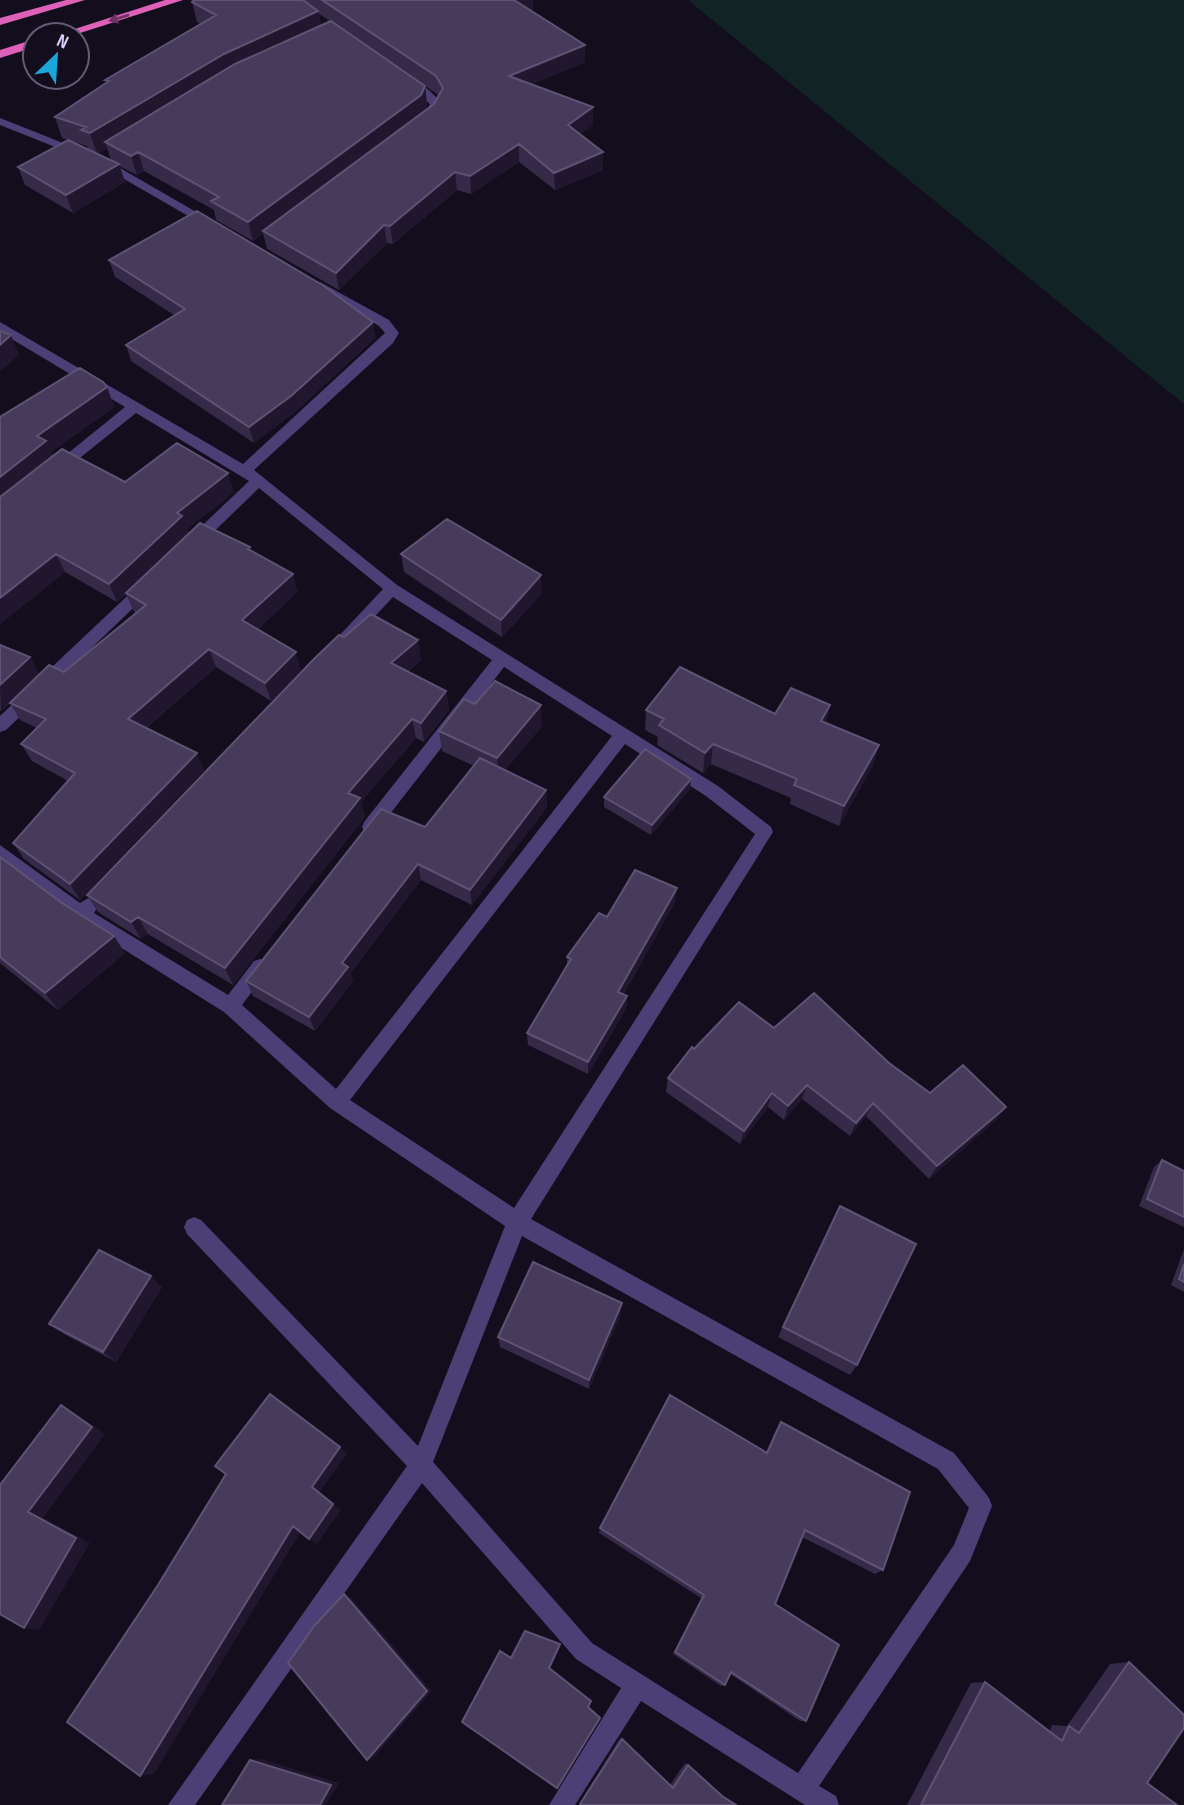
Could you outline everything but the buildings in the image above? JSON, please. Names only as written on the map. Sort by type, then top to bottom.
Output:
[{"type":"highway","points":[[0,22],[79,0]]},
{"type":"highway","points":[[91,26],[177,0]]},
{"type":"highway","points":[[0,54],[21,47]]},
{"type":"street","points":[[400,76],[432,98],[436,104],[430,118],[419,126]]},
{"type":"street","points":[[0,121],[104,157],[230,235]]},
{"type":"street","points":[[179,556],[252,476],[392,334],[384,323],[313,282]]},
{"type":"street","points":[[0,326],[252,476],[392,589],[712,791],[765,832],[517,1222],[421,1465],[180,1805]]},
{"type":"street","points":[[41,481],[135,406]]},
{"type":"street","points":[[0,726],[159,575]]},
{"type":"street","points":[[326,658],[392,589]]},
{"type":"street","points":[[358,843],[502,659]]},
{"type":"street","points":[[337,1102],[623,734]]},
{"type":"street","points":[[0,852],[81,914],[230,1006],[337,1102],[517,1222],[946,1461],[981,1506],[962,1553],[802,1789]]},
{"type":"street","points":[[81,914],[100,894]]},
{"type":"street","points":[[230,1006],[273,951]]},
{"type":"street","points":[[194,1227],[421,1465],[584,1651],[827,1805]]},
{"type":"street","points":[[561,1805],[637,1685]]},
{"type":"shaded area","points":[[688,0],[1184,0],[1184,404]]}]
